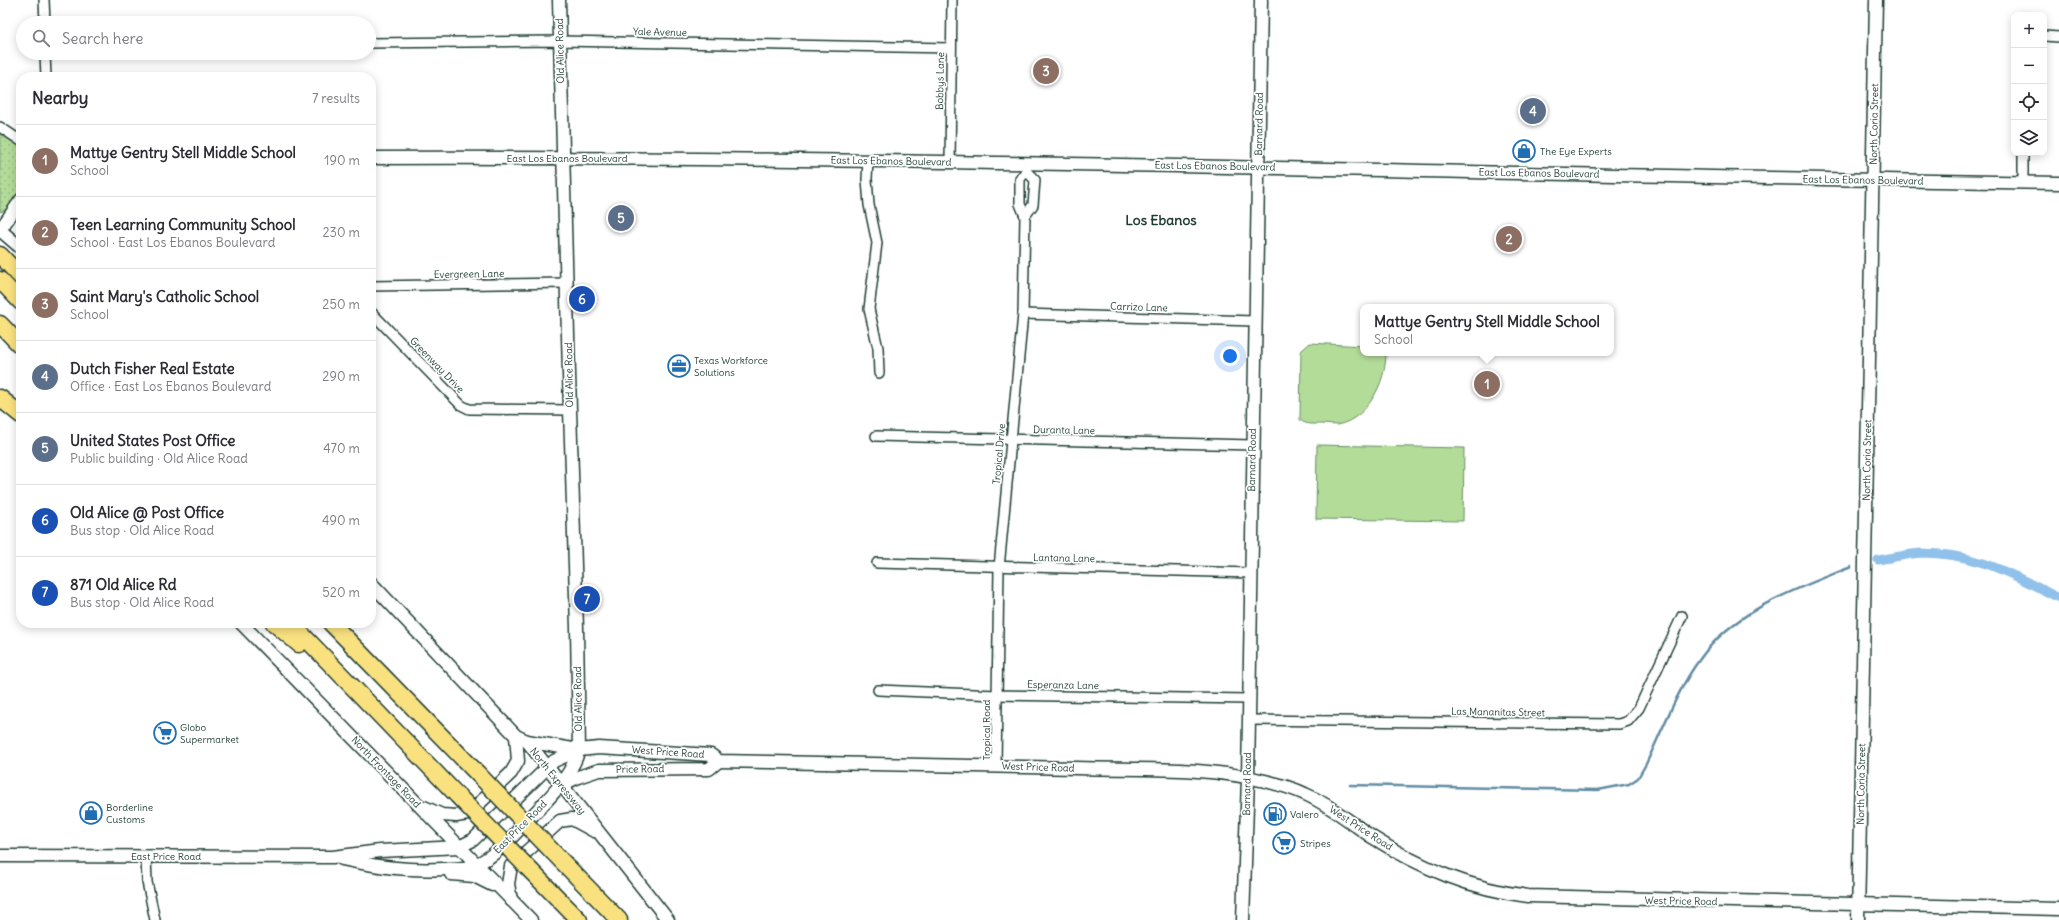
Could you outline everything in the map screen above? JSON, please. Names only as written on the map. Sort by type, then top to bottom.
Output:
[{"type":"highway","points":[[0,255],[16,272]]},
{"type":"highway","points":[[0,280],[16,297]]},
{"type":"highway","points":[[0,324],[16,341]]},
{"type":"highway","points":[[0,400],[16,411]]},
{"type":"highway","points":[[280,628],[372,706]]},
{"type":"highway","points":[[296,628],[579,920]]},
{"type":"highway","points":[[336,628],[619,920]]},
{"type":"street","points":[[44,0],[45,16]]},
{"type":"street","name":"Old Alice Road","points":[[559,0],[577,628],[579,750]]},
{"type":"street","name":"Bobbys Lane","points":[[950,162],[952,0]]},
{"type":"street","name":"Barnard Road","points":[[1243,920],[1248,778],[1254,321],[1261,0]]},
{"type":"street","name":"North Coria Street","points":[[1858,920],[1876,0]]},
{"type":"street","points":[[2047,36],[2059,37]]},
{"type":"street","name":"Yale Avenue","points":[[376,43],[560,41],[951,48]]},
{"type":"street","points":[[45,60],[46,72]]},
{"type":"street","points":[[0,127],[16,138]]},
{"type":"street","points":[[2023,156],[2023,182]]},
{"type":"street","name":"East Los Ebanos Boulevard","points":[[376,158],[564,157],[868,160],[950,162],[1026,167],[1258,167],[1873,181],[2059,183]]},
{"type":"street","points":[[868,160],[867,179],[869,204],[877,243],[869,309],[878,348],[879,373]]},
{"type":"street","name":"Tropical Drive","points":[[997,694],[999,568],[1023,314],[1025,216],[1020,204],[1020,179],[1026,167],[1035,180],[1034,205],[1025,216]]},
{"type":"street","points":[[16,207],[0,230],[16,244]]},
{"type":"street","name":"Evergreen Lane","points":[[376,286],[567,283]]},
{"type":"street","name":"Carrizo Lane","points":[[1023,314],[1254,321]]},
{"type":"street","name":"Greenway Drive","points":[[376,317],[461,405],[469,409],[570,410]]},
{"type":"street","points":[[0,400],[16,417]]},
{"type":"street","name":"Duranta Lane","points":[[876,436],[1252,446]]},
{"type":"street","name":"Lantana Lane","points":[[877,563],[999,568],[1251,573]]},
{"type":"street","name":"North Expressway","points":[[376,588],[516,736],[526,741],[668,920]]},
{"type":"street","name":"Las Mananitas Street","points":[[1248,720],[1313,719],[1619,724],[1628,722],[1640,708],[1682,616]]},
{"type":"street","name":"North Frontage Road","points":[[246,628],[416,804],[460,847],[497,887],[531,920]]},
{"type":"street","name":"Esperanza Lane","points":[[878,690],[1248,699]]},
{"type":"street","name":"Tropical Road","points":[[996,766],[997,694]]},
{"type":"street","points":[[416,804],[442,816],[468,814],[511,773],[518,761],[516,736]]},
{"type":"street","points":[[526,741],[579,750],[575,763],[562,785]]},
{"type":"street","name":"West Price Road","points":[[548,767],[561,757],[579,750],[599,748],[711,755],[719,762],[996,766],[1203,772],[1248,778],[1304,793],[1334,810],[1383,843],[1432,870],[1470,885],[1508,894],[1564,898],[1858,903],[2059,909]]},
{"type":"street","name":"Price Road","points":[[562,785],[578,777],[599,770],[709,768],[719,762]]},
{"type":"street","name":"East Price Road","points":[[0,856],[333,857],[380,851],[460,847],[473,840],[548,767]]},
{"type":"street","name":"East Price Road","points":[[333,857],[384,868],[422,871],[452,869],[476,865],[495,853],[562,785]]},
{"type":"street","points":[[511,900],[508,884],[512,866],[560,821],[572,819],[578,821],[603,838]]},
{"type":"street","points":[[146,856],[147,882],[155,920]]},
{"type":"street","points":[[422,871],[474,876],[497,887]]},
{"type":"green space","points":[[0,133],[16,143],[16,197],[7,209],[0,212]]},
{"type":"green space","points":[[1310,343],[1360,346],[1360,356],[1386,356],[1383,376],[1373,398],[1358,415],[1337,425],[1310,424],[1300,420],[1301,351]]},
{"type":"green space","points":[[1317,445],[1464,448],[1463,521],[1316,519]]},
{"type":"waterway","points":[[1878,560],[1921,553],[1959,557],[1993,566],[2059,598]]},
{"type":"waterway","points":[[1350,785],[1598,790],[1629,784],[1638,778],[1692,670],[1714,642],[1731,627],[1768,602],[1851,567]]},
{"type":"place","name":"Saint Mary's Catholic School","points":[[1046,71]]},
{"type":"place","name":"Dutch Fisher Real Estate","points":[[1533,111]]},
{"type":"place","name":"The Eye Experts","points":[[1524,151]]},
{"type":"place","name":"United States Post Office","points":[[621,218]]},
{"type":"place","name":"Teen Learning Community School","points":[[1509,239]]},
{"type":"place","name":"Old Alice @ Post Office","points":[[582,299]]},
{"type":"place","name":"Texas Workforce Solutions","points":[[679,366]]},
{"type":"place","name":"Mattye Gentry Stell Middle School","points":[[1487,384]]},
{"type":"place","name":"871 Old Alice Rd","points":[[587,599]]},
{"type":"place","name":"Globo Supermarket","points":[[165,733]]},
{"type":"place","name":"Borderline Customs","points":[[91,813]]},
{"type":"place","name":"Valero","points":[[1275,814]]},
{"type":"place","name":"Stripes","points":[[1284,843]]},
{"type":"district","name":"Los Ebanos","points":[[1161,220]]}]
